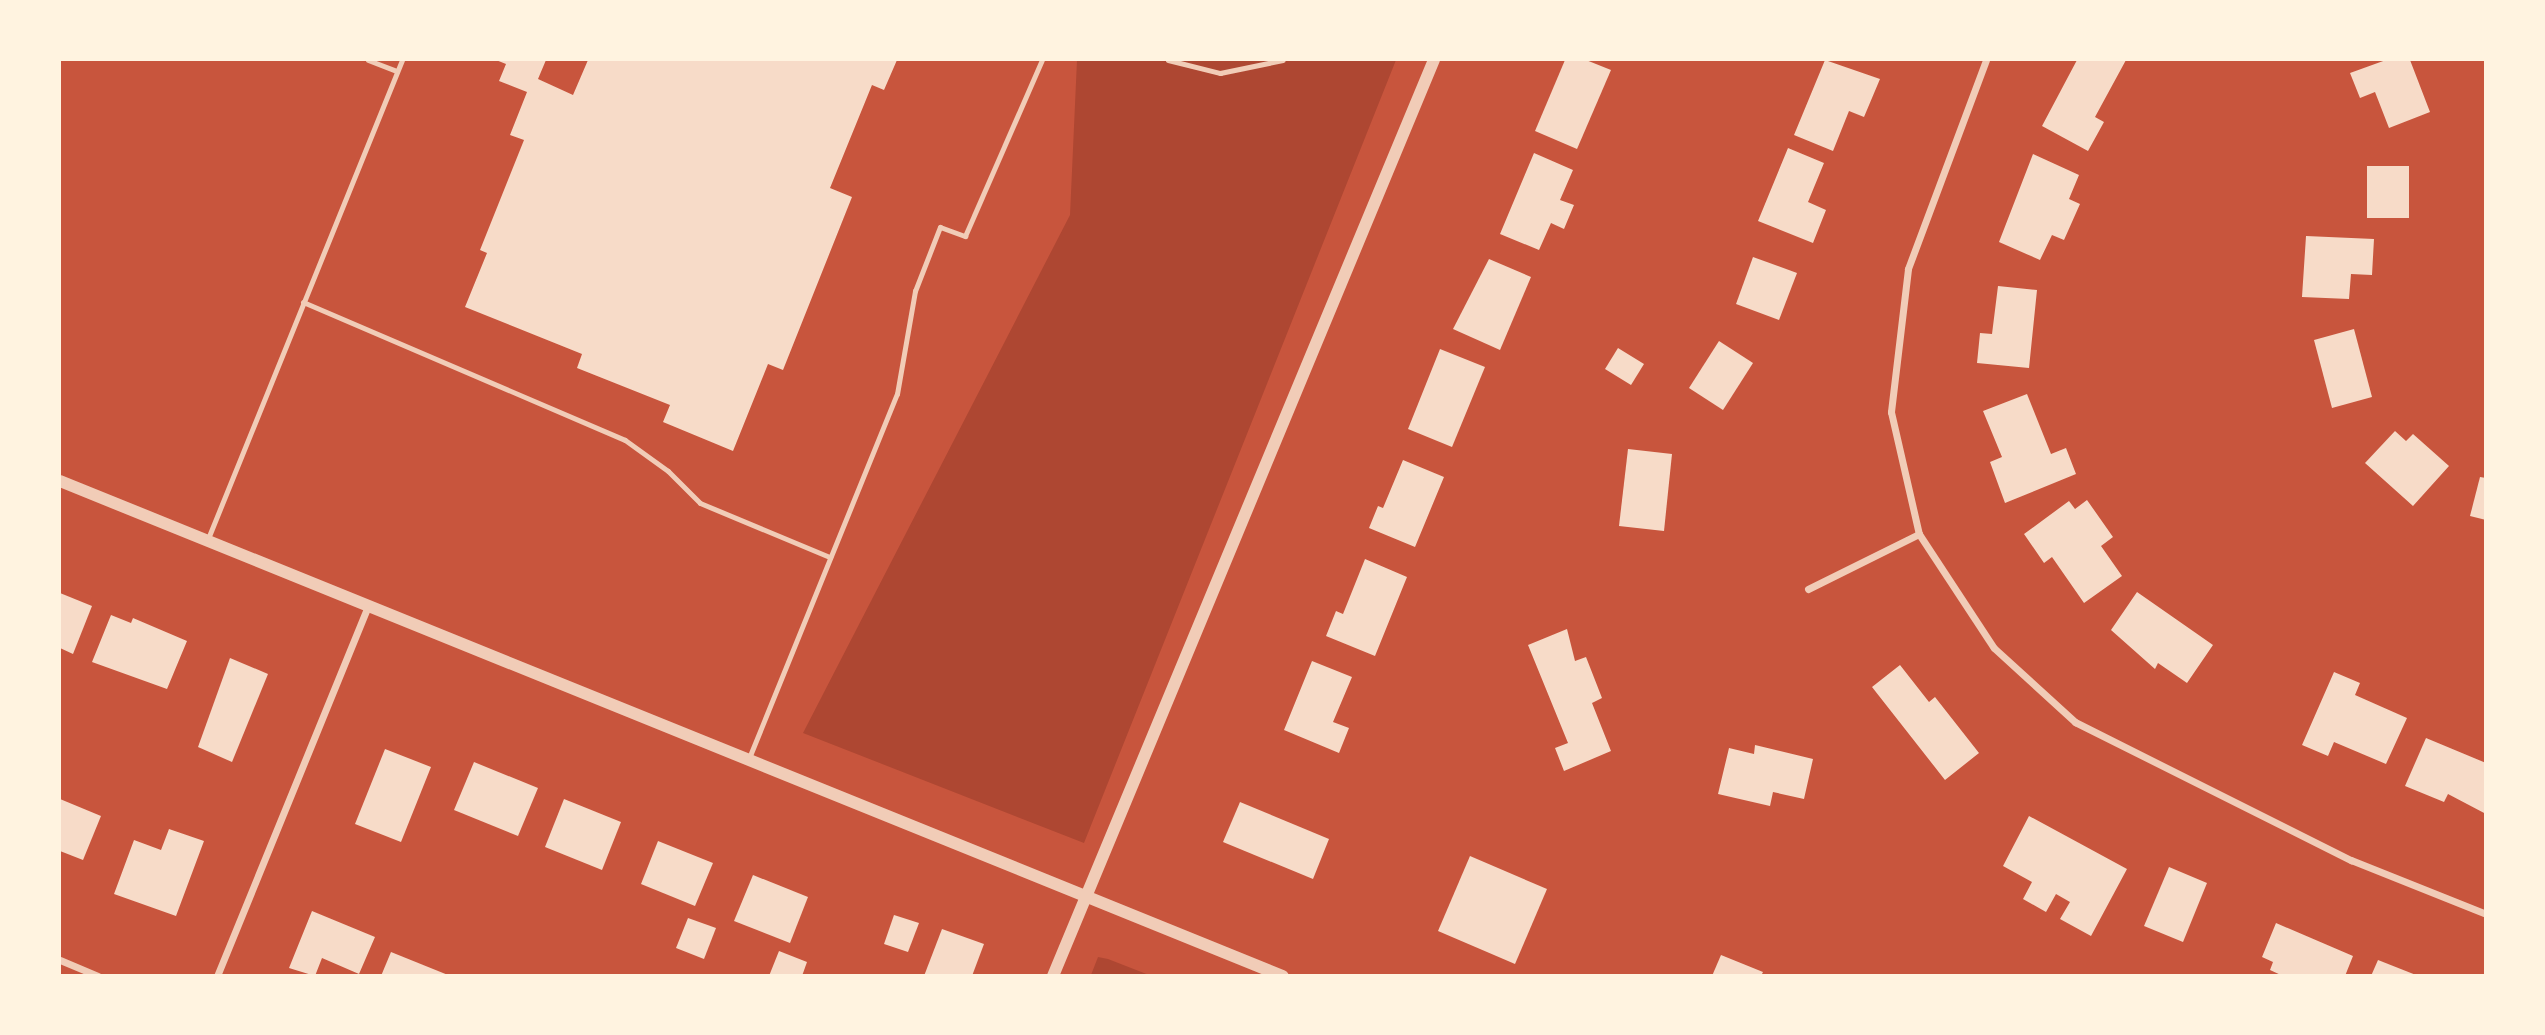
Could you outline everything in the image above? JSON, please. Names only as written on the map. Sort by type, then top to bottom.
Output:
[{"type":"street","points":[[1053,975],[1434,60]]},
{"type":"street","points":[[1986,60],[1908,269],[1891,412],[1919,534],[1994,648],[2076,722],[2351,860],[2486,914]]},
{"type":"street","points":[[60,481],[1283,975]]},
{"type":"street","points":[[1808,589],[1919,534]]},
{"type":"street","points":[[217,975],[368,606]]},
{"type":"street","points":[[60,960],[98,975]]},
{"type":"lane","points":[[368,60],[397,71]]},
{"type":"lane","points":[[207,541],[402,60]]},
{"type":"lane","points":[[748,760],[897,394],[915,291],[940,227],[965,236],[1042,60]]},
{"type":"lane","points":[[1168,60],[1220,73],[1283,60]]},
{"type":"lane","points":[[303,302],[625,440],[668,471],[700,503],[830,557]]},
{"type":"shaded area","points":[[1077,60],[1396,60],[1084,843],[803,733],[1070,215]]},
{"type":"shaded area","points":[[1098,957],[1108,959],[1149,975],[1091,975]]},
{"type":"building","points":[[496,60],[546,60],[538,79],[573,95],[588,60],[897,60],[884,90],[872,85],[830,188],[852,197],[783,370],[768,364],[733,451],[663,422],[670,405],[577,368],[582,354],[465,307],[487,253],[480,250],[524,140],[510,135],[527,92],[499,81],[506,64]]},
{"type":"building","points":[[1565,60],[1586,60],[1611,70],[1577,149],[1535,131]]},
{"type":"building","points":[[1825,60],[1880,79],[1864,117],[1849,111],[1833,151],[1794,135]]},
{"type":"building","points":[[2077,60],[2126,60],[2095,117],[2104,122],[2088,151],[2042,126]]},
{"type":"building","points":[[2386,60],[2410,60],[2430,112],[2389,128],[2375,92],[2360,98],[2350,73]]},
{"type":"building","points":[[1788,148],[1824,163],[1808,202],[1826,210],[1813,243],[1758,221]]},
{"type":"building","points":[[1534,153],[1573,170],[1560,200],[1574,205],[1564,229],[1551,223],[1539,250],[1500,234]]},
{"type":"building","points":[[2033,154],[2079,175],[2069,199],[2080,204],[2064,240],[2052,235],[2040,260],[1999,242]]},
{"type":"building","points":[[2367,166],[2409,166],[2409,218],[2367,218]]},
{"type":"building","points":[[2306,236],[2374,239],[2372,275],[2351,274],[2349,299],[2302,297]]},
{"type":"building","points":[[1753,257],[1797,273],[1779,320],[1736,304]]},
{"type":"building","points":[[1489,259],[1531,277],[1500,350],[1453,329]]},
{"type":"building","points":[[1998,286],[2037,290],[2029,368],[1977,363],[1980,333],[1992,334]]},
{"type":"building","points":[[2354,329],[2372,397],[2332,408],[2314,340]]},
{"type":"building","points":[[1719,341],[1753,363],[1723,410],[1689,388]]},
{"type":"building","points":[[1618,348],[1644,364],[1631,385],[1605,369]]},
{"type":"building","points":[[1440,349],[1485,367],[1452,447],[1408,429]]},
{"type":"building","points":[[2027,394],[2051,454],[2066,448],[2076,474],[2005,503],[1990,462],[2002,457],[1983,411]]},
{"type":"building","points":[[2395,431],[2406,441],[2413,434],[2449,466],[2413,506],[2365,463]]},
{"type":"building","points":[[1628,449],[1672,454],[1664,531],[1619,526]]},
{"type":"building","points":[[1403,460],[1444,477],[1415,547],[1369,528],[1378,506],[1383,508]]},
{"type":"building","points":[[2480,477],[2486,478],[2486,520],[2470,516]]},
{"type":"building","points":[[2087,500],[2113,537],[2101,546],[2122,576],[2084,603],[2052,557],[2044,563],[2024,534],[2069,501],[2075,509]]},
{"type":"building","points":[[1365,559],[1407,577],[1375,656],[1326,636],[1336,611],[1343,614]]},
{"type":"building","points":[[2137,592],[2213,645],[2187,683],[2158,663],[2155,669],[2111,630]]},
{"type":"building","points":[[60,593],[92,606],[73,654],[60,648]]},
{"type":"building","points":[[111,615],[131,623],[133,618],[187,641],[167,689],[92,662]]},
{"type":"building","points":[[1567,629],[1575,661],[1586,657],[1602,698],[1592,703],[1611,751],[1564,771],[1555,748],[1568,743],[1528,645]]},
{"type":"building","points":[[230,658],[268,674],[232,762],[198,747]]},
{"type":"building","points":[[1312,661],[1352,677],[1333,722],[1349,728],[1339,753],[1284,730]]},
{"type":"building","points":[[1900,665],[1929,702],[1935,697],[1979,753],[1945,780],[1872,687]]},
{"type":"building","points":[[2334,672],[2360,683],[2355,695],[2407,718],[2386,764],[2334,742],[2328,756],[2302,745]]},
{"type":"building","points":[[2426,738],[2486,763],[2486,814],[2448,794],[2444,802],[2405,786]]},
{"type":"building","points":[[1755,745],[1813,759],[1804,799],[1773,792],[1770,806],[1718,794],[1729,748],[1754,754]]},
{"type":"building","points":[[385,749],[431,767],[401,842],[355,824]]},
{"type":"building","points":[[474,762],[538,788],[518,836],[454,810]]},
{"type":"building","points":[[60,799],[101,816],[83,860],[60,851]]},
{"type":"building","points":[[564,799],[621,822],[602,870],[545,847]]},
{"type":"building","points":[[1240,802],[1329,839],[1313,879],[1223,842]]},
{"type":"building","points":[[2029,816],[2127,869],[2091,936],[2060,919],[2070,902],[2056,894],[2046,912],[2023,899],[2032,882],[2003,866]]},
{"type":"building","points":[[169,829],[204,841],[176,916],[114,894],[134,840],[161,850]]},
{"type":"building","points":[[658,841],[713,863],[695,906],[641,884]]},
{"type":"building","points":[[1470,856],[1547,889],[1515,964],[1438,931]]},
{"type":"building","points":[[2169,867],[2207,883],[2183,942],[2144,926]]},
{"type":"building","points":[[753,875],[808,897],[790,943],[734,921]]},
{"type":"building","points":[[312,911],[375,937],[359,974],[322,958],[315,976],[289,968]]},
{"type":"building","points":[[894,915],[919,923],[908,952],[884,944]]},
{"type":"building","points":[[688,918],[716,928],[704,959],[676,948]]},
{"type":"building","points":[[2276,923],[2353,956],[2345,976],[2283,976],[2270,970],[2273,962],[2262,957]]},
{"type":"building","points":[[942,929],[984,944],[972,976],[924,976]]},
{"type":"building","points":[[779,951],[807,962],[802,976],[769,976]]},
{"type":"building","points":[[391,952],[448,975],[448,976],[381,976]]},
{"type":"building","points":[[1721,955],[1763,972],[1761,976],[1712,976]]},
{"type":"building","points":[[2378,960],[2416,975],[2416,976],[2371,976]]}]
